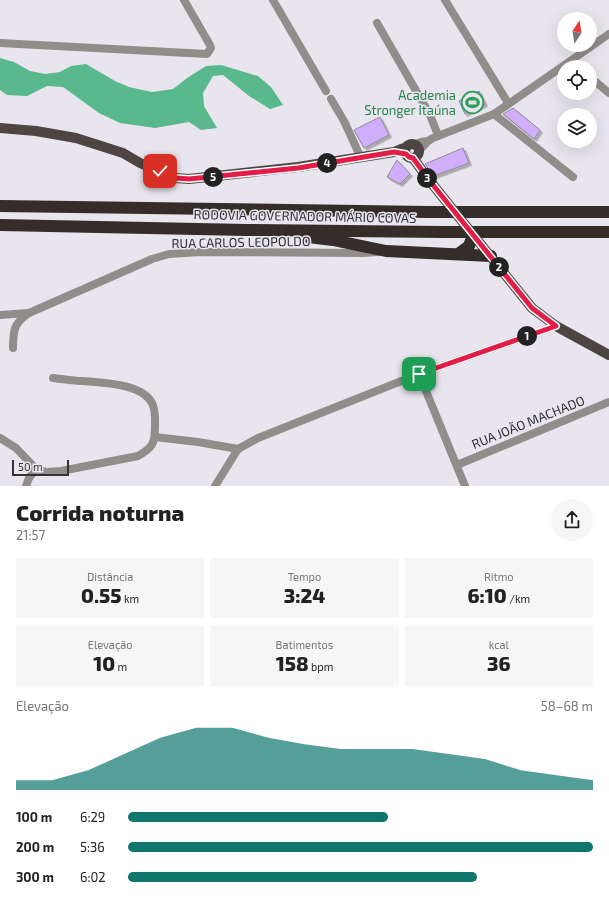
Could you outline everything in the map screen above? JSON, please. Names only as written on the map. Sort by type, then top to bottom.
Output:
[{"type":"highway","points":[[0,199],[17,199],[85,207]]},
{"type":"highway","name":"RODOVIA GOVERNADOR MÁRIO COVAS","points":[[0,206],[428,212],[609,212]]},
{"type":"highway","name":"RODOVIA GOVERNADOR MÁRIO COVAS","points":[[0,225],[246,230],[609,232]]},
{"type":"highway","points":[[246,230],[327,240],[386,251],[491,256]]},
{"type":"highway","points":[[458,254],[469,246],[473,235]]},
{"type":"main road","points":[[0,128],[36,131],[76,138],[123,153],[140,163],[176,178],[189,179],[298,168],[394,152],[412,152],[429,180],[532,308],[556,326],[609,355]]},
{"type":"street","points":[[0,43],[207,54],[211,48],[210,45],[184,0]]},
{"type":"street","points":[[273,0],[326,91]]},
{"type":"street","points":[[445,0],[508,103]]},
{"type":"street","points":[[377,23],[430,115],[438,135]]},
{"type":"street","points":[[572,60],[609,34]]},
{"type":"street","points":[[412,152],[428,140],[438,135],[494,114],[557,70]]},
{"type":"street","points":[[597,83],[609,93]]},
{"type":"street","points":[[331,99],[344,121],[361,158]]},
{"type":"street","points":[[494,114],[573,177]]},
{"type":"street","name":"RUA CARLOS LEOPOLDO","points":[[13,348],[16,327],[19,320],[29,313],[152,259],[170,254],[222,252],[364,253],[386,251]]},
{"type":"street","points":[[0,315],[29,313]]},
{"type":"street","points":[[215,486],[238,449],[258,438],[419,374],[556,326]]},
{"type":"street","points":[[419,374],[465,486]]},
{"type":"street","points":[[0,438],[16,448],[36,469],[48,472],[61,471],[138,456],[152,446],[155,437],[155,412],[151,402],[142,394],[129,387],[105,382],[53,378]]},
{"type":"street","name":"RUA JOÃO MACHADO","points":[[457,465],[609,402]]},
{"type":"street","points":[[155,437],[198,442],[238,449]]},
{"type":"street","points":[[29,483],[36,469]]},
{"type":"green space","points":[[0,58],[14,62],[30,71],[45,74],[60,72],[71,66],[86,64],[115,81],[129,87],[152,92],[173,89],[206,66],[221,65],[258,76],[271,87],[283,105],[270,109],[249,96],[223,75],[213,76],[203,93],[204,106],[217,128],[201,130],[189,122],[155,128],[120,123],[99,113],[63,87],[47,86],[27,96],[7,95],[0,90]]},
{"type":"building","name":"Academia Stronger Itaúna","points":[[479,91],[485,104],[465,114],[459,101]]},
{"type":"building","points":[[513,108],[540,130],[534,139],[503,114]]},
{"type":"building","points":[[380,117],[389,135],[364,148],[354,130]]},
{"type":"building","points":[[463,148],[469,163],[434,176],[425,164]]},
{"type":"building","points":[[397,160],[410,174],[400,184],[387,177]]},
{"type":"place","name":"Academia Stronger Itaúna","points":[[472,102]]},
{"type":"route","points":[[160,171],[176,178],[189,179],[298,168],[394,152],[406,154],[407,156],[413,158],[518,292],[532,308],[556,326],[419,374]]}]
